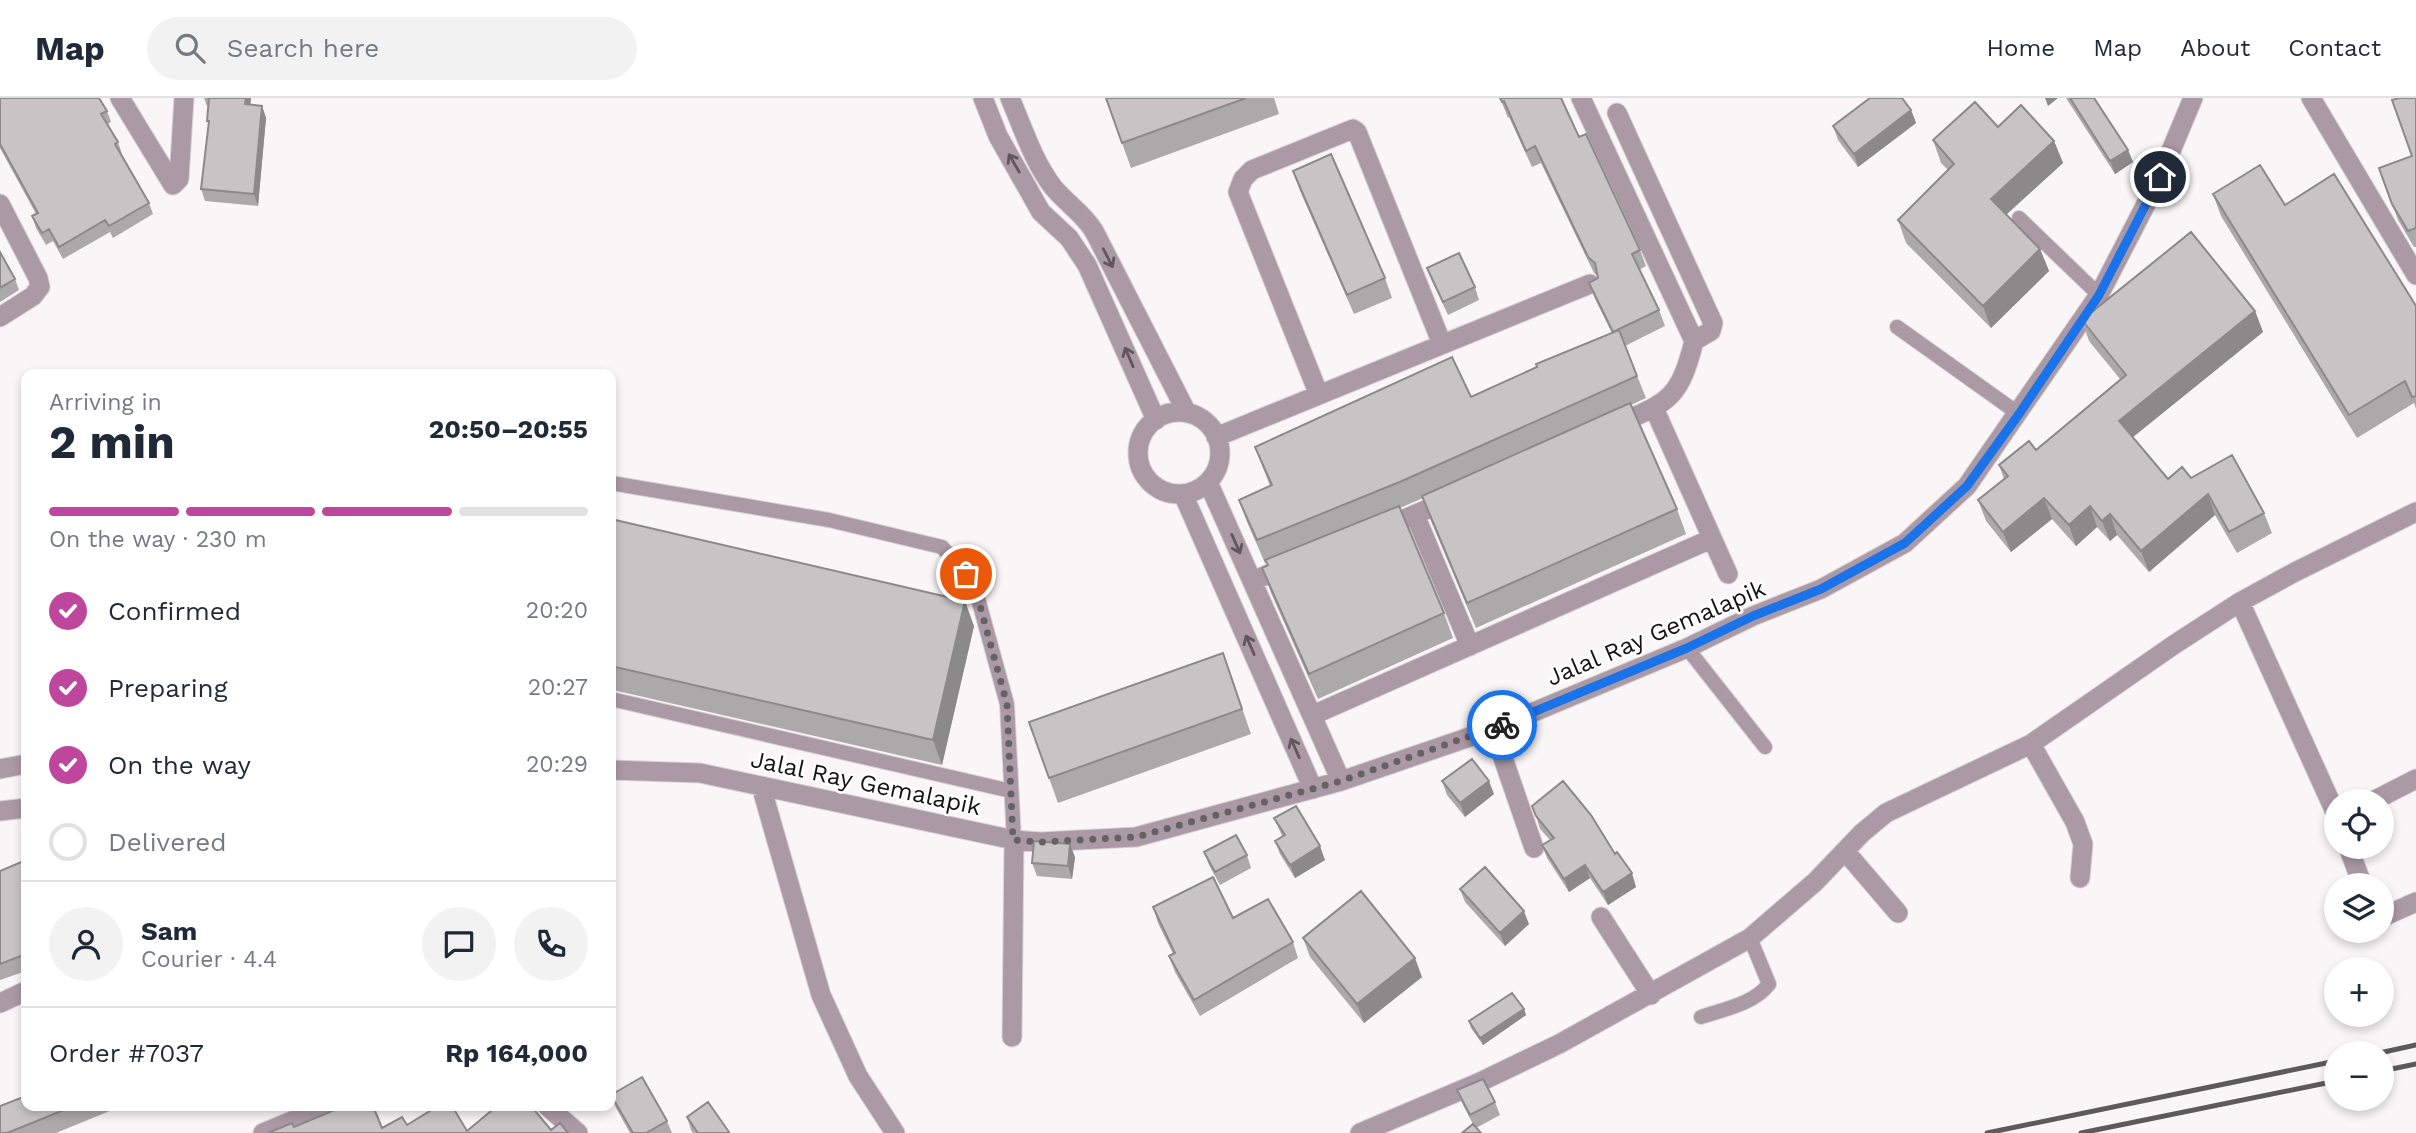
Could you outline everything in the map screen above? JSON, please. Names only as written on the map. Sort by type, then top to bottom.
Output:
[{"type":"street","points":[[120,98],[173,185],[178,180],[184,98]]},
{"type":"street","points":[[982,98],[998,136],[1041,212],[1077,249],[1087,265],[1156,420]]},
{"type":"street","points":[[1010,98],[1036,159],[1053,187],[1084,215],[1094,230],[1187,414]]},
{"type":"street","points":[[1581,98],[1694,341],[1687,370],[1675,393],[1654,408],[1591,436]]},
{"type":"street","name":"Jalal Ray Gemalapik","points":[[616,770],[700,773],[1013,840],[1041,842],[1136,837],[1341,781],[1493,729],[1687,648],[1753,616],[1821,589],[1905,543],[1967,486],[2099,295],[2160,177],[2193,98]]},
{"type":"street","points":[[2311,98],[2416,275]]},
{"type":"street","points":[[1617,113],[1713,323],[1711,331],[1694,341]]},
{"type":"street","points":[[1320,395],[1238,192],[1243,179],[1252,170],[1353,129],[1357,132],[1442,344]]},
{"type":"street","points":[[0,204],[38,278],[40,287],[33,296],[0,317]]},
{"type":"street","points":[[1062,232],[1084,215]]},
{"type":"street","points":[[1216,437],[1590,284]]},
{"type":"street","points":[[1654,408],[1728,574]]},
{"type":"street","points":[[1171,413],[1187,414],[1199,418],[1209,426],[1219,446],[1218,466],[1208,482],[1183,494],[1160,490],[1143,473],[1138,450],[1147,428],[1156,420],[1171,413]]},
{"type":"street","points":[[1208,482],[1341,781]]},
{"type":"street","points":[[1365,535],[1465,492]]},
{"type":"street","points":[[1183,494],[1313,789]]},
{"type":"street","points":[[1360,1133],[1478,1083],[1559,1044],[1751,938],[1815,882],[1886,813],[2031,744],[2175,644],[2240,603],[2295,572],[2416,512]]},
{"type":"street","points":[[1415,515],[1470,646]]},
{"type":"street","points":[[1313,715],[1711,539]]},
{"type":"street","points":[[1252,581],[1302,561]]},
{"type":"street","points":[[2240,603],[2325,789]]},
{"type":"street","points":[[1493,729],[1534,848]]},
{"type":"street","points":[[2031,744],[2079,833],[2083,844],[2080,878]]},
{"type":"street","points":[[0,769],[21,765]]},
{"type":"street","points":[[2394,790],[2416,779]]},
{"type":"street","points":[[761,786],[821,995],[858,1076],[895,1133]]},
{"type":"street","points":[[0,811],[21,809]]},
{"type":"street","points":[[1012,1037],[1013,840]]},
{"type":"street","points":[[1845,850],[1898,913]]},
{"type":"street","points":[[2394,912],[2416,902]]},
{"type":"street","points":[[1601,917],[1651,995]]},
{"type":"street","points":[[0,1003],[21,993]]},
{"type":"street","points":[[263,1133],[303,1125],[321,1111]]},
{"type":"street","points":[[553,1111],[578,1133]]},
{"type":"lane","points":[[2020,218],[2099,295]]},
{"type":"lane","points":[[1897,327],[2019,414]]},
{"type":"lane","points":[[616,484],[829,520],[942,547],[966,574],[977,595],[1007,704],[1013,840]]},
{"type":"lane","points":[[1687,648],[1765,747]]},
{"type":"lane","points":[[616,700],[1011,791]]},
{"type":"lane","points":[[1701,1017],[1752,999],[1762,993],[1769,984],[1751,938]]},
{"type":"building","points":[[0,98],[99,98],[107,111],[101,114],[118,142],[115,144],[149,203],[109,226],[105,220],[59,247],[49,229],[42,233],[32,216],[38,213],[0,144]]},
{"type":"building","points":[[209,98],[246,98],[245,104],[262,106],[254,194],[201,189]]},
{"type":"building","points":[[1106,98],[1246,98],[1122,143]]},
{"type":"building","points":[[1500,98],[1561,98],[1579,137],[1586,134],[1640,250],[1632,254],[1659,310],[1613,332],[1589,283],[1598,278],[1595,263],[1588,257],[1535,146],[1526,151],[1504,101]]},
{"type":"building","points":[[1870,98],[1902,98],[1911,110],[1854,154],[1833,126]]},
{"type":"building","points":[[2070,98],[2094,98],[2128,150],[2110,161]]},
{"type":"building","points":[[2416,98],[2416,228],[2408,231],[2392,204],[2379,168],[2412,156],[2392,100]]},
{"type":"building","points":[[1975,102],[1998,127],[2021,105],[2054,141],[1991,199],[2040,249],[1983,306],[1898,220],[1954,164],[1933,140]]},
{"type":"building","points":[[1331,154],[1385,278],[1347,295],[1293,171]]},
{"type":"building","points":[[2260,165],[2285,205],[2334,174],[2416,306],[2416,396],[2412,397],[2405,381],[2349,415],[2213,194]]},
{"type":"building","points":[[2191,232],[2255,311],[2119,421],[2168,479],[2182,467],[2191,478],[2232,455],[2264,513],[2229,532],[2208,494],[2141,551],[2110,514],[2102,521],[2090,506],[2069,525],[2044,498],[2003,532],[1978,500],[2008,476],[1999,465],[2029,441],[2036,450],[2126,375],[2082,320]]},
{"type":"building","points":[[0,252],[15,279],[0,288]]},
{"type":"building","points":[[1459,253],[1475,287],[1443,302],[1427,268]]},
{"type":"building","points":[[1619,330],[1637,376],[1402,481],[1257,540],[1239,500],[1272,485],[1255,447],[1452,357],[1471,397],[1537,367],[1536,364]]},
{"type":"building","points":[[1630,403],[1677,509],[1467,603],[1422,496]]},
{"type":"building","points":[[1399,506],[1444,613],[1309,674],[1262,568],[1268,565],[1265,560]]},
{"type":"building","points":[[616,520],[965,601],[933,740],[616,667]]},
{"type":"building","points":[[1223,653],[1242,709],[1049,778],[1029,722]]},
{"type":"building","points":[[1472,759],[1489,781],[1460,803],[1442,781]]},
{"type":"building","points":[[1563,781],[1591,815],[1615,854],[1617,852],[1632,873],[1603,892],[1585,865],[1564,879],[1542,845],[1554,838],[1536,816],[1532,806]]},
{"type":"building","points":[[1296,806],[1320,846],[1290,865],[1275,841],[1285,835],[1274,818]]},
{"type":"building","points":[[1236,835],[1247,855],[1215,872],[1204,852]]},
{"type":"building","points":[[1034,841],[1070,844],[1068,866],[1032,863]]},
{"type":"building","points":[[21,862],[21,956],[0,964],[0,871]]},
{"type":"building","points":[[1485,867],[1524,911],[1500,933],[1460,889]]},
{"type":"building","points":[[1213,877],[1233,918],[1268,899],[1293,942],[1194,1000],[1169,956],[1175,953],[1153,907]]},
{"type":"building","points":[[1361,891],[1415,958],[1357,1004],[1303,938]]},
{"type":"building","points":[[1512,993],[1524,1009],[1480,1038],[1469,1021]]},
{"type":"building","points":[[642,1077],[667,1121],[646,1133],[633,1133],[616,1104],[616,1092]]},
{"type":"building","points":[[1483,1079],[1495,1102],[1470,1115],[1457,1090]]},
{"type":"building","points":[[21,1098],[21,1111],[62,1111],[7,1133],[0,1133],[0,1106]]},
{"type":"building","points":[[708,1102],[729,1132],[698,1133],[687,1117]]},
{"type":"building","points":[[332,1111],[375,1111],[382,1128],[402,1117],[407,1125],[430,1111],[455,1111],[467,1131],[491,1111],[535,1111],[551,1130],[560,1123],[568,1133],[268,1133],[292,1123],[294,1127]]},
{"type":"building","points":[[1473,1124],[1481,1133],[1462,1133]]},
{"type":"railway","points":[[2394,1050],[2416,1045]]},
{"type":"railway","points":[[1987,1133],[2324,1063]]},
{"type":"railway","points":[[2394,1069],[2416,1064]]},
{"type":"railway","points":[[2081,1133],[2324,1083]]},
{"type":"way so far","points":[[966,574],[977,595],[1007,704],[1013,840],[1041,842],[1136,837],[1341,781],[1502,725]]},
{"type":"route","points":[[1502,725],[1821,589],[1905,543],[1967,486],[2019,414],[2099,295],[2160,177]]}]
